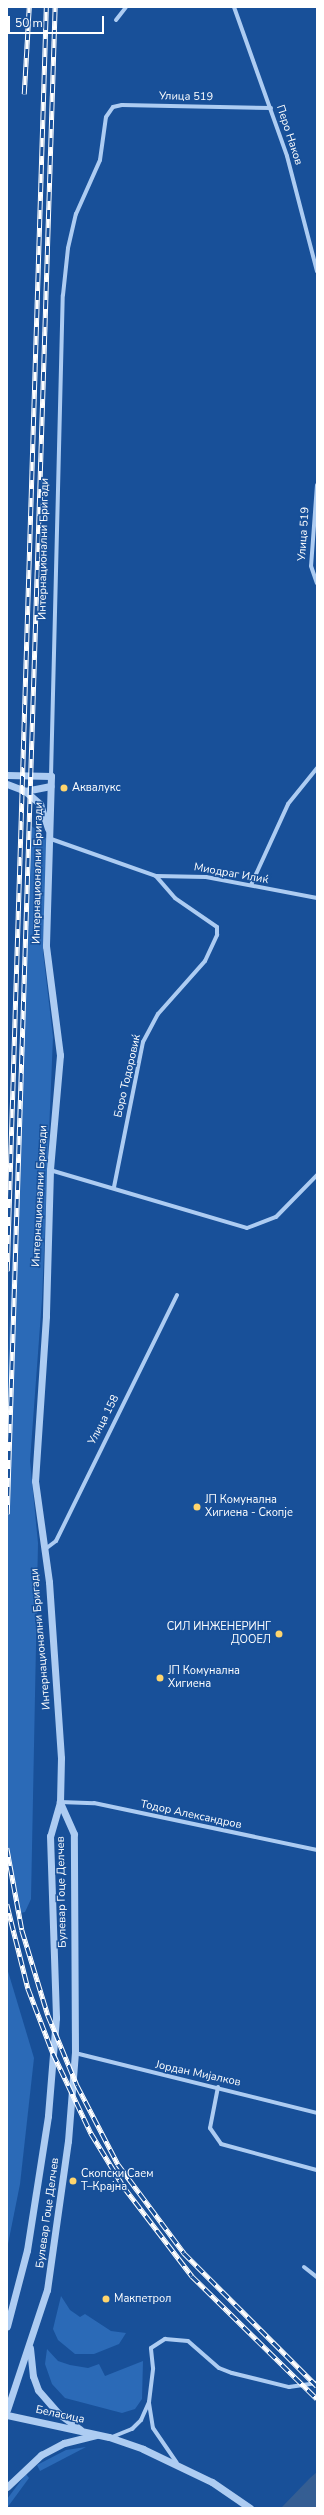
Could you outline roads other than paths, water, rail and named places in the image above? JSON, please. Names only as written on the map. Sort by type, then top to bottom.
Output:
[{"type":"street","points":[[116,20],[126,7]]},
{"type":"street","name":"Перо Наков","points":[[234,7],[288,156],[317,271]]},
{"type":"street","name":"Улица 519","points":[[106,117],[113,107],[122,105],[271,108]]},
{"type":"street","name":"Интернационални Бригади","points":[[60,1802],[58,1688],[35,1474],[46,1316],[50,1170],[60,1055],[46,946],[51,839],[51,776],[63,295],[68,248],[76,214],[100,160],[106,117]]},
{"type":"street","name":"Улица 519","points":[[317,485],[311,566],[317,583]]},
{"type":"street","points":[[251,885],[288,804],[317,768]]},
{"type":"street","points":[[7,775],[51,776]]},
{"type":"street","name":"Интернационални Бригади","points":[[7,784],[25,791],[51,786]]},
{"type":"street","points":[[25,791],[40,804],[51,839]]},
{"type":"street","name":"Миодраг Илиќ","points":[[51,839],[156,876],[206,877],[317,898]]},
{"type":"street","name":"Боро Тодоровиќ","points":[[114,1187],[143,1042],[158,1014],[205,961],[217,935],[217,928],[175,898],[156,876]]},
{"type":"street","points":[[50,1170],[114,1187],[247,1228],[276,1217],[317,1175]]},
{"type":"street","name":"Улица 158","points":[[44,1550],[56,1541],[176,1295]]},
{"type":"street","name":"Тодор Александров","points":[[60,1802],[94,1804],[317,1850]]},
{"type":"street","name":"Булевар Гоце Делчев","points":[[7,2410],[47,2290],[56,2239],[66,2164],[75,2053],[74,1834],[60,1802]]},
{"type":"street","name":"Булевар Гоце Делчев","points":[[7,2326],[15,2298],[36,2201],[48,2116],[56,2018],[50,1836],[60,1802]]},
{"type":"street","name":"Јордан Мијалков","points":[[75,2053],[218,2087],[317,2113]]},
{"type":"street","points":[[218,2087],[210,2128],[221,2144],[317,2170]]},
{"type":"street","points":[[304,2267],[317,2277]]},
{"type":"street","points":[[7,2312],[15,2298]]},
{"type":"street","points":[[177,2463],[153,2428],[149,2402],[153,2368],[151,2348],[164,2339],[175,2338],[188,2341],[219,2368],[232,2373],[289,2387],[317,2383]]},
{"type":"street","points":[[30,2344],[33,2376],[38,2390],[59,2414],[84,2431]]},
{"type":"street","points":[[109,2437],[132,2429],[141,2420],[149,2402]]},
{"type":"street","name":"Беласица","points":[[7,2415],[109,2437],[177,2463],[250,2508]]},
{"type":"street","points":[[7,2487],[41,2455],[64,2443],[96,2435]]},
{"type":"railway","points":[[24,94],[29,7]]},
{"type":"railway","points":[[7,1271],[46,7]]},
{"type":"railway","points":[[7,1514],[55,7]]},
{"type":"railway","points":[[7,1848],[22,1930],[48,2015],[77,2085],[118,2164],[184,2253],[317,2386]]},
{"type":"railway","points":[[7,1904],[28,1988],[53,2053],[91,2133],[124,2187],[192,2276],[317,2399]]},
{"type":"place","name":"Аквалукс","points":[[64,788]]},
{"type":"place","name":"ЈП Комунална Хигиена - Скопје","points":[[197,1507]]},
{"type":"place","name":"СИЛ ИНЖЕНЕРИНГ ДООЕЛ","points":[[279,1634]]},
{"type":"place","name":"ЈП Комунална Хигиена","points":[[160,1678]]},
{"type":"place","name":"Скопски Саем Т–Крајна","points":[[73,2181]]},
{"type":"place","name":"Макпетрол","points":[[106,2299]]}]
